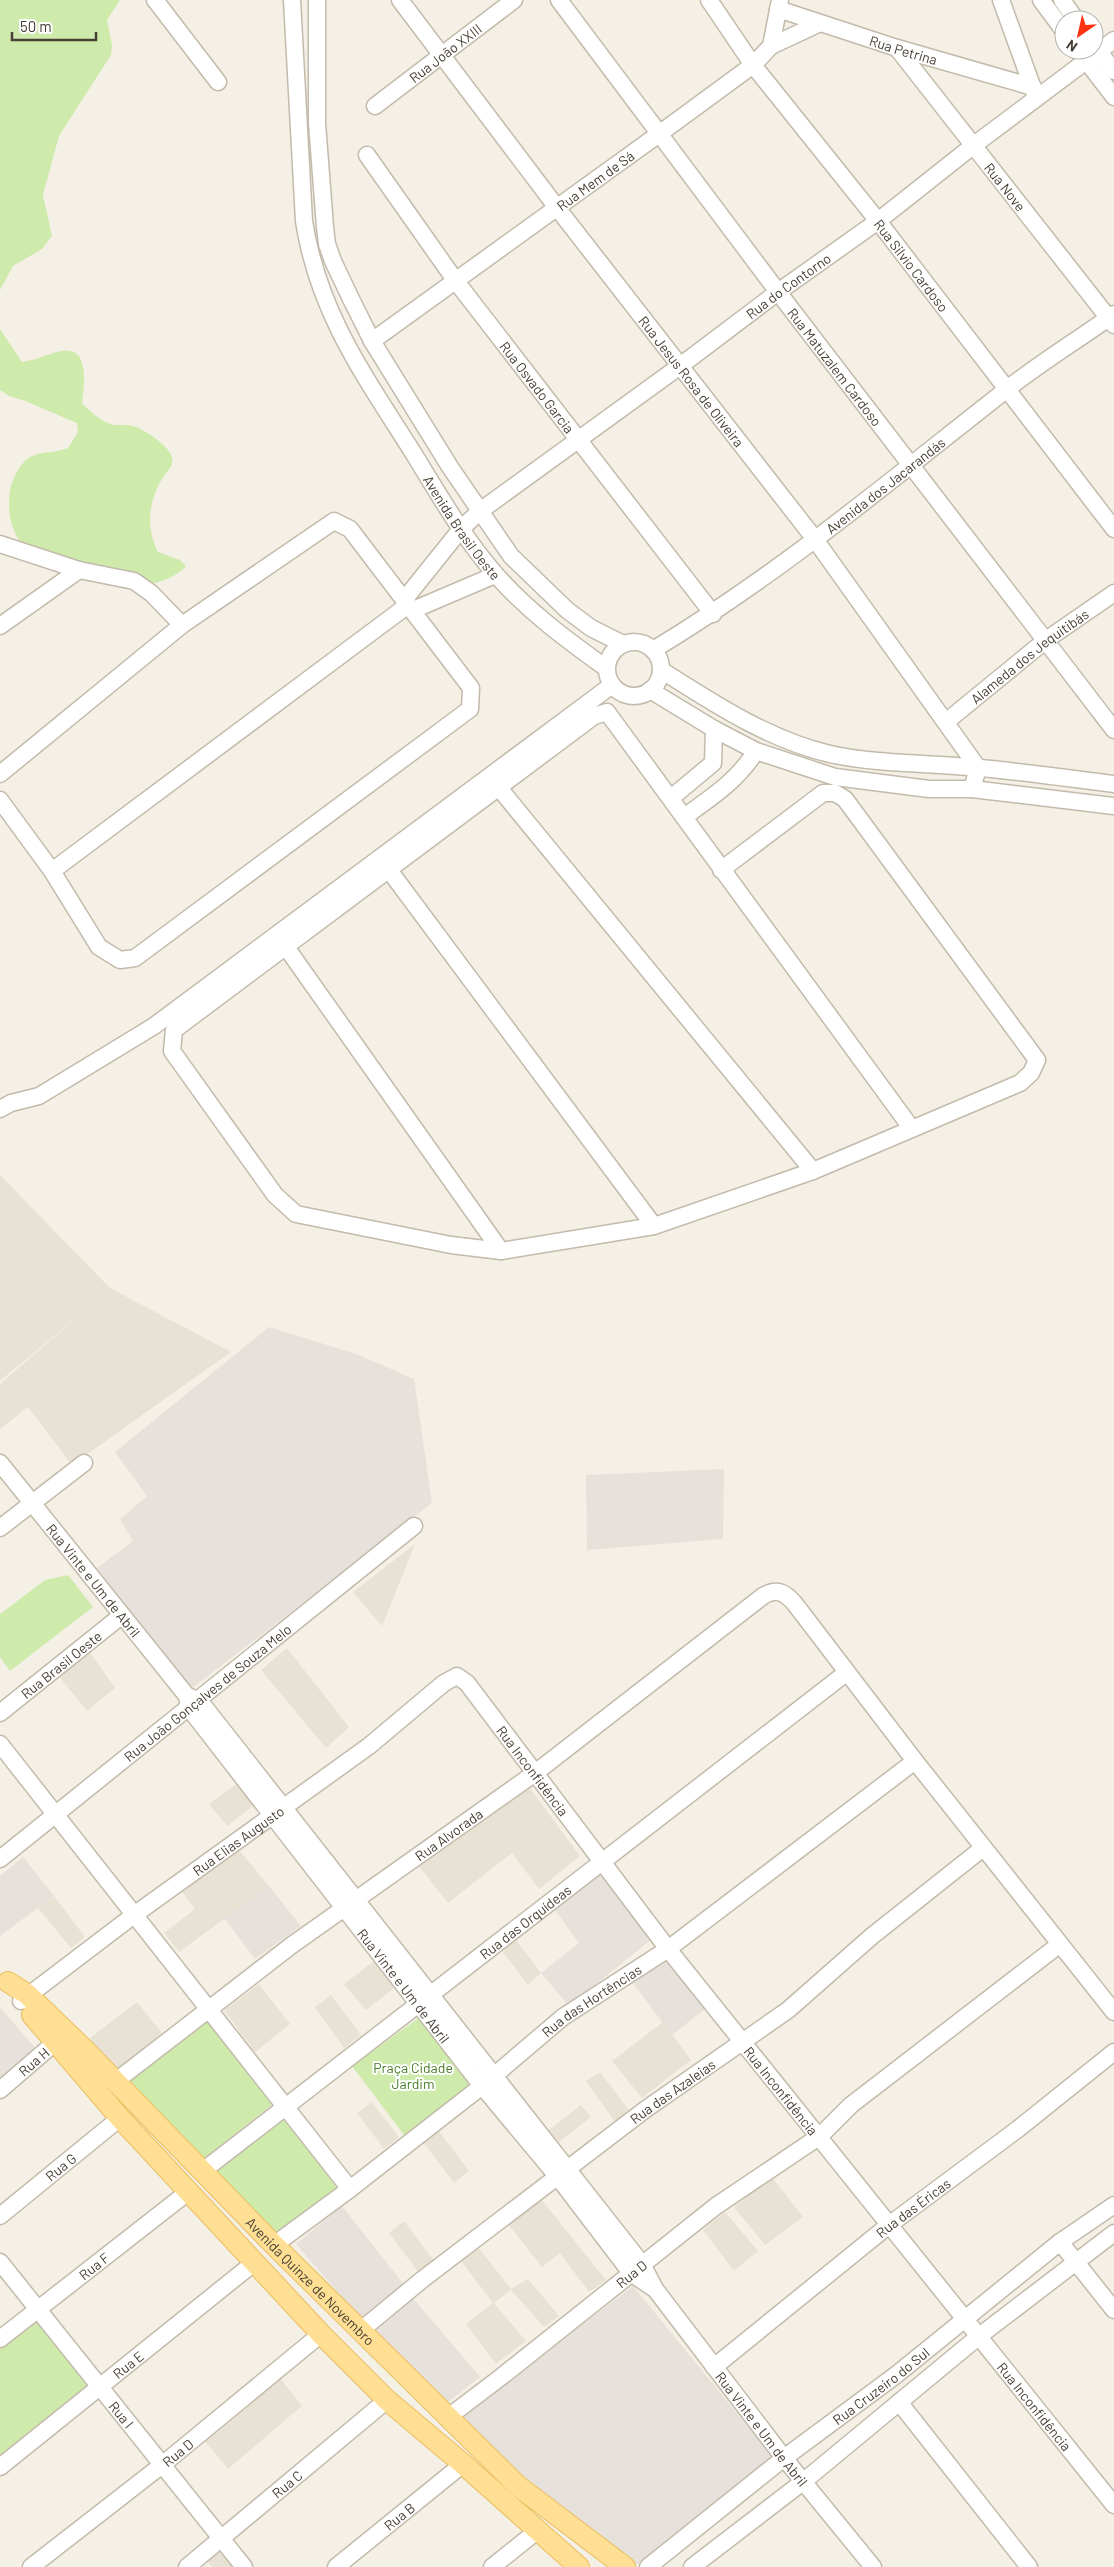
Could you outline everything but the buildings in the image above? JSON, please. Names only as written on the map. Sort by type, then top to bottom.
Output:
[{"type":"main road","name":"Avenida Quinze de Novembro","points":[[4,1978],[61,2038],[120,2118],[320,2334],[386,2400],[463,2464],[579,2567]]},
{"type":"main road","name":"Avenida Quinze de Novembro","points":[[61,2038],[116,2081],[360,2332],[518,2486],[625,2567]]},
{"type":"main road","points":[[291,2304],[312,2283]]},
{"type":"main road","points":[[533,2527],[542,2504]]},
{"type":"street","points":[[154,0],[218,82]]},
{"type":"street","name":"Avenida Brasil Oeste","points":[[292,0],[304,221],[309,255],[325,302],[352,355],[461,529],[496,575],[553,630],[606,668]]},
{"type":"street","name":"Avenida Brasil Oeste","points":[[317,0],[317,124],[327,244],[347,292],[372,341],[511,556],[544,590],[591,628],[623,644]]},
{"type":"street","name":"Rua Jesus Rosa de Oliveira","points":[[400,0],[558,209],[814,538],[978,768]]},
{"type":"street","name":"Rua João XXIII","points":[[375,106],[514,0]]},
{"type":"street","name":"Rua Matuzalem Cardoso","points":[[559,0],[778,292],[1114,730]]},
{"type":"street","name":"Rua Silvio Cardoso","points":[[709,0],[753,65],[878,222],[1114,530]]},
{"type":"street","points":[[1001,0],[1034,93]]},
{"type":"street","points":[[1042,0],[1054,17]]},
{"type":"street","points":[[771,46],[779,5]]},
{"type":"street","name":"Rua Petrina","points":[[779,5],[818,24],[1034,93]]},
{"type":"street","name":"Rua Mem de Sá","points":[[372,341],[455,280],[558,209],[753,65],[771,46],[818,24]]},
{"type":"street","name":"Rua Nove","points":[[898,48],[1112,319]]},
{"type":"street","name":"Rua do Contorno","points":[[409,605],[461,529],[480,510],[680,366],[778,292],[878,222],[974,146],[1034,93],[1078,60]]},
{"type":"street","points":[[1093,60],[1114,98]]},
{"type":"street","points":[[1099,60],[1114,72]]},
{"type":"street","name":"Rua Osvado Garcia","points":[[367,155],[455,280],[576,440],[712,614]]},
{"type":"street","name":"Avenida dos Jacarandás","points":[[653,650],[712,614],[911,466],[1007,389],[1112,319]]},
{"type":"street","points":[[0,774],[182,625],[334,521],[350,529],[471,688],[470,709],[135,958],[120,960],[99,947],[52,871],[0,800]]},
{"type":"street","points":[[0,544],[79,570],[134,581],[151,593],[182,625]]},
{"type":"street","points":[[0,626],[79,570]]},
{"type":"street","points":[[52,871],[409,605],[496,575]]},
{"type":"street","name":"Alameda dos Jequitibás","points":[[946,721],[1046,640],[1114,593]]},
{"type":"street","points":[[638,642],[653,650],[661,670],[659,678],[650,690],[635,696],[626,695],[612,685],[606,668],[611,654],[623,644],[638,642]]},
{"type":"street","points":[[661,670],[709,700],[775,735],[829,754],[978,768],[1114,784]]},
{"type":"street","points":[[0,1109],[11,1103],[39,1096],[154,1026],[612,685]]},
{"type":"street","points":[[650,690],[714,729],[762,752],[835,777],[929,789],[972,789],[1114,806]]},
{"type":"street","points":[[721,870],[823,792],[836,793],[844,799],[1037,1060],[1031,1073],[1020,1083],[912,1129],[813,1171],[654,1226],[501,1251],[451,1245],[296,1214],[275,1195],[172,1051],[174,1030],[594,716],[607,712],[672,798],[721,870],[912,1129]]},
{"type":"street","points":[[672,798],[713,763],[714,729]]},
{"type":"street","points":[[684,817],[733,782],[762,752],[775,735]]},
{"type":"street","points":[[972,789],[978,768]]},
{"type":"street","points":[[499,788],[813,1171]]},
{"type":"street","points":[[389,870],[654,1226]]},
{"type":"street","points":[[286,947],[501,1251]]},
{"type":"street","points":[[0,1528],[84,1462]]},
{"type":"street","name":"Rua Vinte e Um de Abril","points":[[0,1463],[192,1702],[349,1904],[425,1998],[494,2074],[562,2172],[784,2458],[873,2567]]},
{"type":"street","name":"Rua João Gonçalves de Souza Melo","points":[[0,1859],[192,1702],[414,1526]]},
{"type":"street","name":"Rua Alvorada","points":[[116,2081],[207,2008],[349,1904],[534,1773],[763,1596],[780,1591],[795,1604],[846,1673]]},
{"type":"street","name":"Rua Brasil Oeste","points":[[0,1713],[122,1616]]},
{"type":"street","points":[[846,1673],[1114,2012]]},
{"type":"street","name":"Rua das Orquídeas","points":[[204,2170],[846,1673]]},
{"type":"street","name":"Rua Inconfidência","points":[[454,1678],[457,1676],[466,1683],[600,1862],[668,1949],[820,2136],[978,2337],[1114,2505]]},
{"type":"street","name":"Rua Elias Augusto","points":[[24,1998],[134,1915],[369,1746],[444,1683],[454,1678]]},
{"type":"street","points":[[0,1744],[284,2108],[350,2189]]},
{"type":"street","name":"Rua das Hortências","points":[[274,2245],[350,2189],[482,2086],[563,2017],[668,1949],[915,1761]]},
{"type":"street","name":"Rua das Azaleias","points":[[360,2332],[423,2279],[562,2172],[660,2099],[788,2010],[872,1936],[983,1848]]},
{"type":"street","name":"Rua D","points":[[447,2418],[716,2206],[820,2136],[851,2105],[1060,1944]]},
{"type":"street","name":"Rua Vinte e Um de Abril","points":[[425,1998],[482,2086],[562,2172]]},
{"type":"street","name":"Rua H","points":[[0,2090],[61,2038]]},
{"type":"street","name":"Rua das Éricas","points":[[714,2367],[889,2225],[1018,2129],[1114,2052]]},
{"type":"street","name":"Rua G","points":[[0,2216],[120,2118]]},
{"type":"street","name":"Rua F","points":[[0,2339],[37,2308],[150,2224],[188,2192]]},
{"type":"street","name":"Rua Cruzeiro do Sul","points":[[648,2567],[784,2458],[896,2375],[1060,2242],[1114,2204]]},
{"type":"street","name":"Rua Cruzeiro do Sul","points":[[692,2567],[804,2482],[978,2337],[1074,2261],[1114,2233]]},
{"type":"street","points":[[1060,2242],[1114,2310]]},
{"type":"street","name":"Rua I","points":[[0,2262],[244,2567]]},
{"type":"street","name":"Rua E","points":[[0,2466],[255,2262]]},
{"type":"street","name":"Rua D","points":[[32,2567],[162,2465],[320,2334]]},
{"type":"street","name":"Rua C","points":[[187,2567],[386,2400]]},
{"type":"street","points":[[899,2402],[1029,2567]]},
{"type":"street","name":"Rua B","points":[[336,2567],[463,2464]]},
{"type":"street","points":[[492,2567],[533,2527]]},
{"type":"shaded area","points":[[0,1175],[110,1288],[231,1352],[72,1465],[28,1407],[0,1429],[0,1384],[85,1310],[0,1381]]},
{"type":"shaded area","points":[[269,1327],[356,1354],[414,1379],[432,1503],[191,1689],[97,1568],[133,1541],[120,1519],[147,1496],[115,1452]]},
{"type":"shaded area","points":[[724,1469],[723,1539],[587,1550],[586,1475]]},
{"type":"shaded area","points":[[415,1544],[382,1626],[353,1592]]},
{"type":"shaded area","points":[[287,1648],[349,1727],[326,1748],[261,1670]]},
{"type":"shaded area","points":[[88,1650],[115,1688],[87,1711],[57,1674]]},
{"type":"shaded area","points":[[238,1783],[253,1806],[227,1826],[209,1804]]},
{"type":"shaded area","points":[[526,1783],[580,1856],[539,1889],[512,1853],[448,1903],[418,1865]]},
{"type":"shaded area","points":[[237,1848],[269,1886],[179,1952],[164,1933],[195,1909],[181,1890]]},
{"type":"shaded area","points":[[23,1857],[54,1896],[0,1936],[0,1876]]},
{"type":"shaded area","points":[[600,1875],[652,1939],[569,2006],[541,1973],[579,1943],[555,1910]]},
{"type":"shaded area","points":[[269,1886],[301,1926],[255,1959],[224,1918]]},
{"type":"shaded area","points":[[54,1896],[85,1937],[71,1948],[38,1908]]},
{"type":"shaded area","points":[[516,1940],[541,1973],[528,1985],[503,1952]]},
{"type":"shaded area","points":[[377,1959],[398,1985],[366,2010],[344,1984]]},
{"type":"shaded area","points":[[666,1959],[705,2009],[672,2035],[632,1982]]},
{"type":"shaded area","points":[[259,1984],[290,2024],[255,2052],[224,2010]]},
{"type":"shaded area","points":[[331,1995],[361,2035],[344,2048],[315,2007]]},
{"type":"shaded area","points":[[137,2002],[162,2033],[116,2071],[90,2038]]},
{"type":"shaded area","points":[[0,2007],[36,2049],[0,2078]]},
{"type":"shaded area","points":[[663,2022],[691,2060],[642,2098],[612,2061]]},
{"type":"shaded area","points":[[600,2072],[629,2110],[615,2122],[586,2081]]},
{"type":"shaded area","points":[[372,2102],[399,2137],[384,2149],[357,2113]]},
{"type":"shaded area","points":[[581,2105],[591,2117],[559,2142],[549,2130]]},
{"type":"shaded area","points":[[438,2130],[469,2171],[454,2183],[423,2142]]},
{"type":"shaded area","points":[[772,2177],[803,2217],[765,2245],[734,2207]]},
{"type":"shaded area","points":[[541,2199],[606,2280],[589,2292],[560,2253],[542,2267],[508,2224]]},
{"type":"shaded area","points":[[342,2206],[405,2286],[361,2319],[296,2244]]},
{"type":"shaded area","points":[[725,2212],[758,2251],[734,2271],[703,2230]]},
{"type":"shaded area","points":[[404,2221],[435,2262],[420,2274],[389,2233]]},
{"type":"shaded area","points":[[478,2247],[511,2289],[528,2279],[559,2316],[544,2327],[511,2290],[494,2303],[526,2341],[496,2364],[466,2324],[493,2303],[461,2261]]},
{"type":"shaded area","points":[[633,2286],[772,2456],[635,2566],[544,2495],[460,2417]]},
{"type":"shaded area","points":[[413,2298],[480,2377],[439,2409],[367,2333]]},
{"type":"shaded area","points":[[279,2377],[302,2406],[228,2469],[203,2439]]},
{"type":"shaded area","points":[[219,2548],[235,2567],[212,2567],[205,2559]]},
{"type":"green space","points":[[0,0],[120,0],[107,20],[112,45],[111,55],[59,136],[43,195],[52,236],[42,249],[13,266],[0,290]]},
{"type":"green space","points":[[0,329],[22,362],[61,351],[71,351],[77,355],[84,369],[82,403],[99,418],[110,424],[133,426],[144,431],[165,446],[170,452],[172,463],[157,488],[151,506],[150,524],[158,552],[180,560],[186,566],[178,573],[162,581],[146,585],[58,568],[48,569],[22,544],[12,526],[10,515],[10,490],[15,476],[23,463],[30,457],[68,448],[78,432],[77,423],[9,396],[0,390]]},
{"type":"green space","points":[[68,1575],[93,1607],[10,1671],[0,1657],[0,1614],[45,1580]]},
{"type":"green space","name":"Praça Cidade Jardim","points":[[423,2015],[476,2080],[404,2135],[352,2066]]},
{"type":"green space","points":[[209,2018],[273,2104],[202,2160],[130,2080]]},
{"type":"green space","points":[[282,2114],[341,2190],[275,2236],[213,2170]]},
{"type":"green space","points":[[39,2319],[94,2386],[0,2461],[0,2348]]}]
